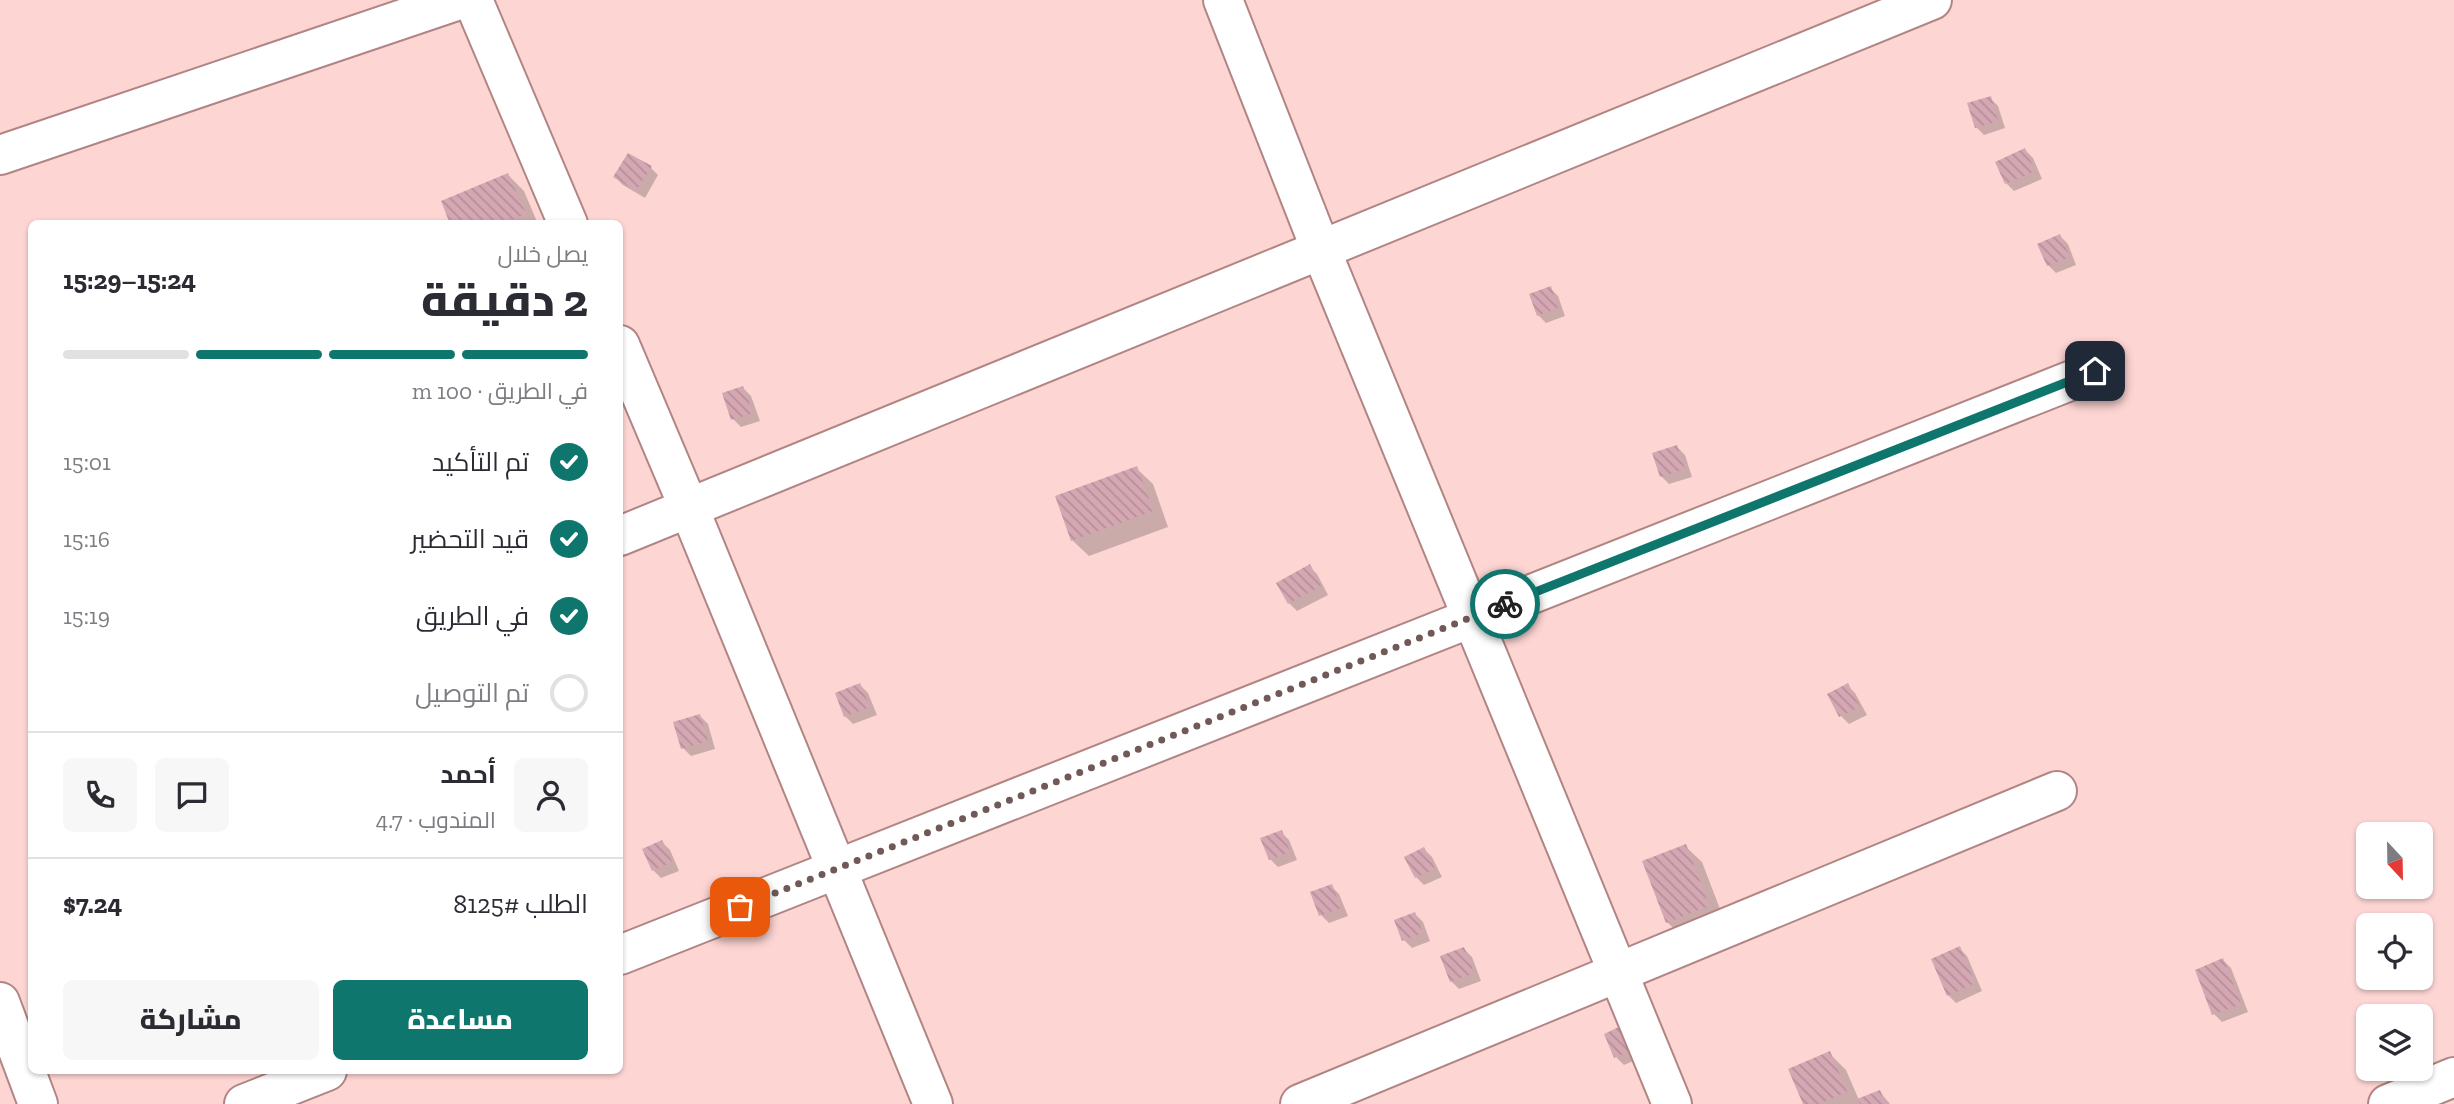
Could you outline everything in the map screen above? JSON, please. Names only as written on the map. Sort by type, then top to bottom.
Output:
[{"type":"street","points":[[0,155],[459,0]]},
{"type":"street","points":[[473,0],[566,220]]},
{"type":"street","points":[[1223,0],[1321,250],[1671,1104]]},
{"type":"street","points":[[623,535],[1931,0]]},
{"type":"street","points":[[623,352],[933,1104]]},
{"type":"street","points":[[623,954],[2095,371]]},
{"type":"street","points":[[1300,1104],[2057,791]]},
{"type":"street","points":[[0,1002],[38,1104]]},
{"type":"street","points":[[244,1104],[319,1074]]},
{"type":"street","points":[[2388,1104],[2454,1077]]},
{"type":"building","points":[[1991,96],[1998,121],[1975,128],[1967,103]]},
{"type":"building","points":[[2025,148],[2035,171],[2005,184],[1995,162]]},
{"type":"building","points":[[628,153],[652,166],[636,191],[613,177]]},
{"type":"building","points":[[508,173],[526,214],[512,220],[448,220],[441,201]]},
{"type":"building","points":[[2060,234],[2070,257],[2047,266],[2037,244]]},
{"type":"building","points":[[1551,286],[1558,308],[1537,316],[1529,294]]},
{"type":"building","points":[[743,386],[753,413],[731,420],[722,393]]},
{"type":"building","points":[[1677,445],[1685,469],[1660,477],[1652,453]]},
{"type":"building","points":[[1137,466],[1153,511],[1071,541],[1055,496]]},
{"type":"building","points":[[1310,564],[1321,586],[1288,604],[1276,583]]},
{"type":"building","points":[[860,683],[870,707],[844,717],[835,693]]},
{"type":"building","points":[[1848,683],[1860,707],[1839,717],[1827,694]]},
{"type":"building","points":[[700,714],[708,741],[681,749],[673,722]]},
{"type":"building","points":[[1282,830],[1290,852],[1269,860],[1260,838]]},
{"type":"building","points":[[662,840],[672,862],[652,871],[642,849]]},
{"type":"building","points":[[1686,844],[1709,906],[1666,923],[1642,861]]},
{"type":"building","points":[[1424,847],[1435,869],[1415,878],[1404,857]]},
{"type":"building","points":[[1332,884],[1341,908],[1319,916],[1310,892]]},
{"type":"building","points":[[1415,912],[1423,933],[1402,941],[1394,920]]},
{"type":"building","points":[[1960,946],[1975,983],[1947,996],[1931,959]]},
{"type":"building","points":[[1464,947],[1474,973],[1450,982],[1440,956]]},
{"type":"building","points":[[2223,958],[2241,1004],[2212,1015],[2195,970]]},
{"type":"building","points":[[1629,1022],[1640,1047],[1614,1058],[1604,1034]]},
{"type":"building","points":[[1830,1051],[1847,1092],[1819,1104],[1803,1104],[1788,1069]]},
{"type":"building","points":[[1880,1090],[1886,1104],[1860,1104],[1857,1099]]},
{"type":"way so far","points":[[740,907],[1505,604]]},
{"type":"route","points":[[1505,604],[2095,371]]}]
